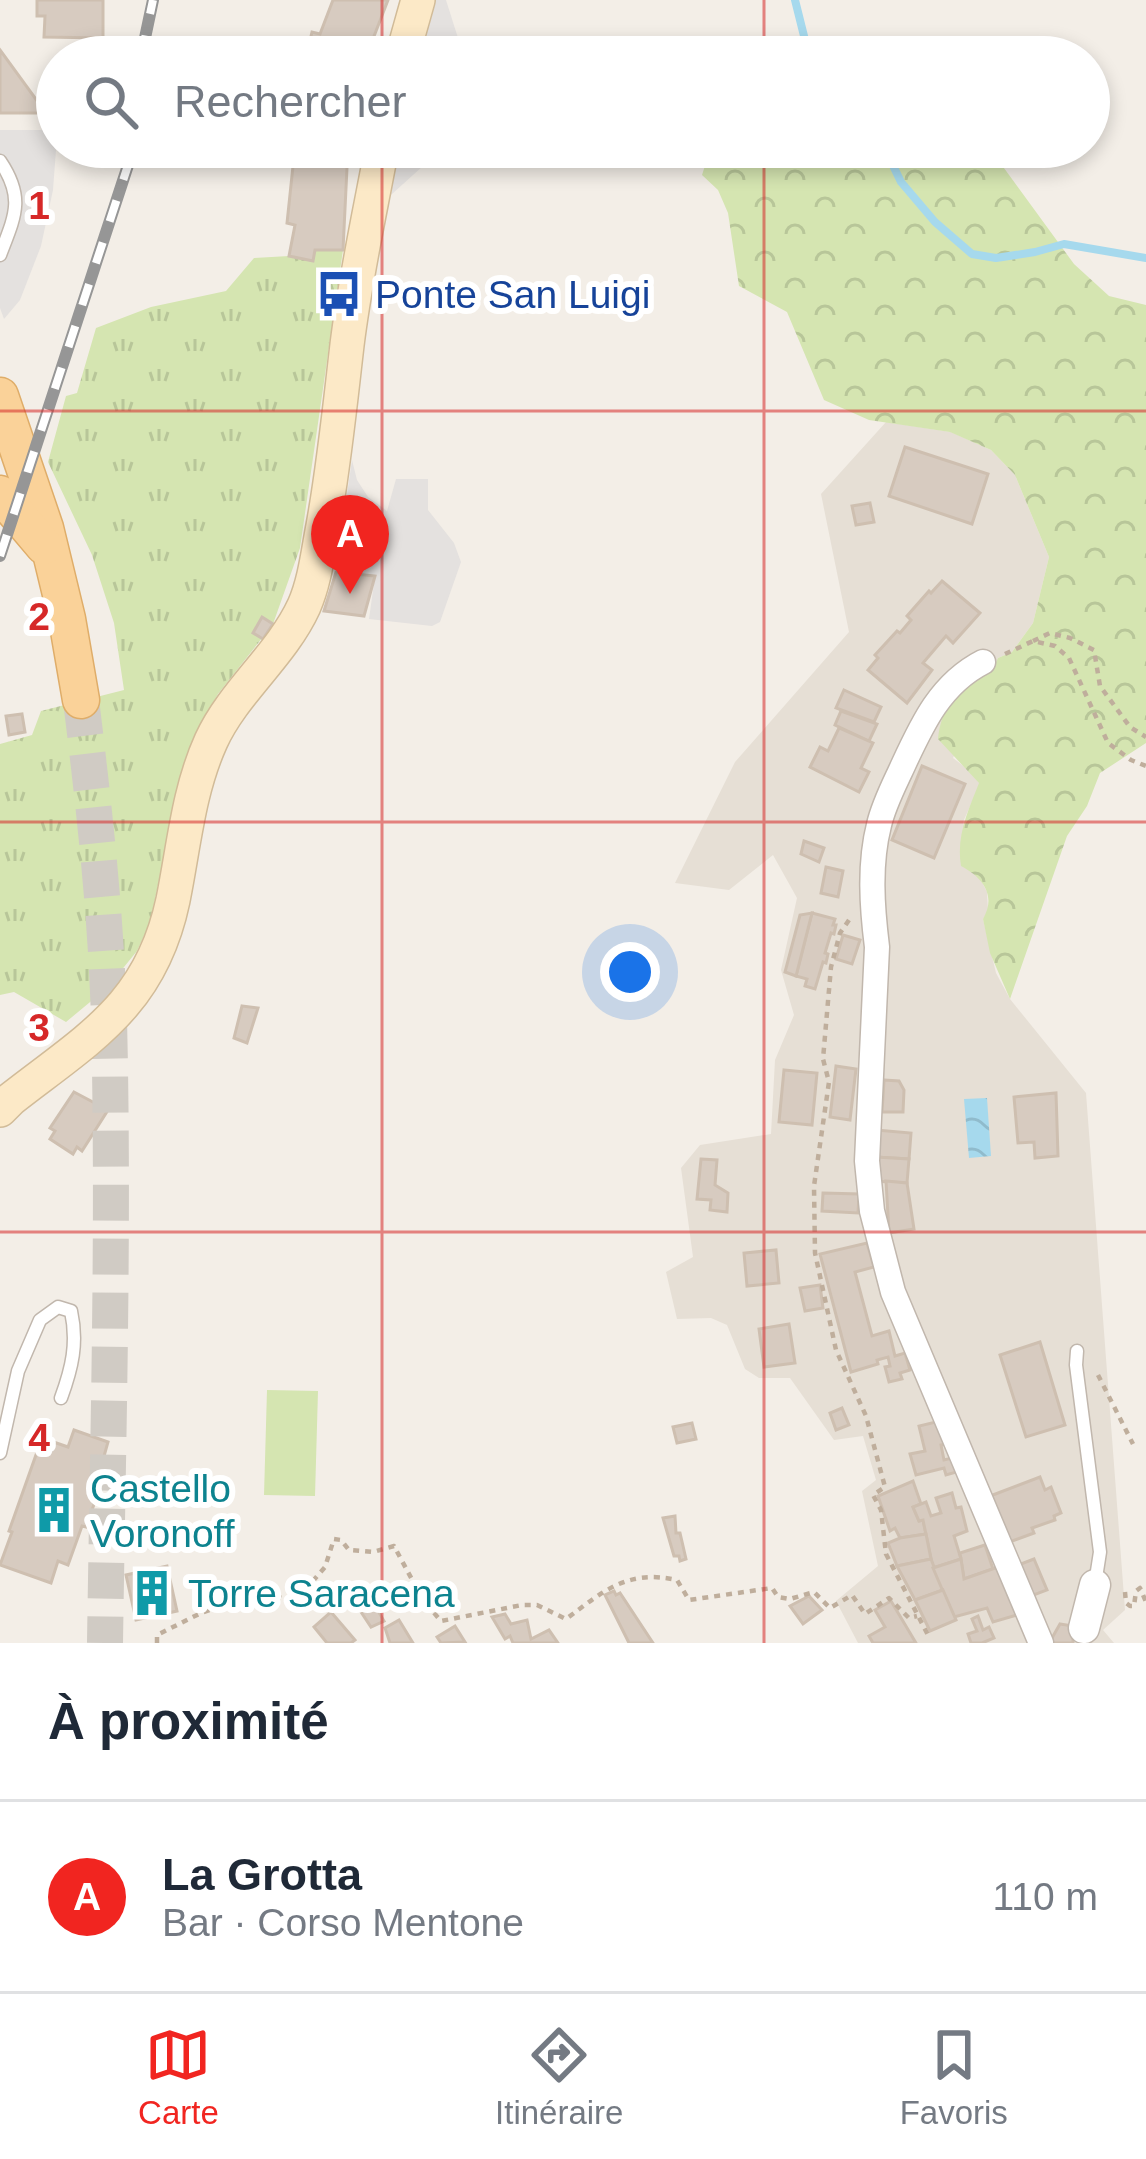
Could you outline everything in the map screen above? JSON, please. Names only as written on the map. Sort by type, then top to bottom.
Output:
[{"type":"main road","points":[[408,36],[418,0]]},
{"type":"main road","points":[[0,1110],[105,1027],[147,974],[164,935],[184,826],[212,739],[285,640],[305,603],[332,477],[348,336],[378,168]]},
{"type":"main road","points":[[0,396],[53,559],[81,700]]},
{"type":"main road","points":[[0,494],[53,559]]},
{"type":"street","points":[[983,662],[946,690],[922,724],[879,823],[874,857],[877,947],[867,1161],[872,1211],[893,1292],[1041,1643]]},
{"type":"street","points":[[1085,1636],[1095,1586]]},
{"type":"lane","points":[[0,161],[13,180],[17,199],[0,255]]},
{"type":"lane","points":[[0,1453],[18,1371],[40,1320],[58,1307],[71,1311],[76,1336],[71,1372],[61,1398]]},
{"type":"lane","points":[[1077,1351],[1100,1552],[1095,1586]]},
{"type":"path","points":[[983,662],[1049,633],[1070,638],[1094,650],[1100,686],[1130,727],[1146,737]]},
{"type":"path","points":[[1033,640],[1054,646],[1069,658],[1108,743],[1146,766]]},
{"type":"path","points":[[1077,1351],[1086,1352],[1133,1444]]},
{"type":"path","points":[[157,1643],[157,1635],[228,1604],[239,1588],[252,1586],[295,1602],[325,1567],[334,1539],[350,1550],[374,1552],[394,1546],[423,1600],[441,1621],[522,1605],[537,1605],[566,1619],[614,1584],[654,1575],[677,1580],[689,1600],[772,1588],[778,1597],[790,1599],[814,1592],[830,1608],[852,1595],[865,1614],[889,1598],[905,1616],[917,1616]]},
{"type":"shaded area","points":[[434,0],[446,0],[457,36],[426,36]]},
{"type":"shaded area","points":[[0,130],[36,130],[36,168],[55,168],[53,190],[41,246],[20,300],[4,319],[0,308]]},
{"type":"shaded area","points":[[394,168],[421,168],[382,203]]},
{"type":"shaded area","points":[[886,422],[951,432],[991,450],[1015,475],[1049,557],[1033,623],[1012,652],[998,658],[953,758],[980,784],[963,822],[987,892],[988,911],[983,919],[996,973],[1010,999],[1086,1093],[1125,1610],[1103,1630],[1114,1643],[858,1643],[836,1601],[878,1566],[862,1491],[876,1480],[863,1436],[834,1440],[790,1378],[759,1378],[745,1369],[727,1325],[711,1318],[677,1319],[666,1272],[693,1257],[681,1168],[700,1145],[771,1134],[775,1060],[794,1015],[781,970],[797,898],[773,855],[729,890],[675,883],[735,762],[849,632],[821,494]]},
{"type":"shaded area","points":[[352,460],[368,497],[387,511],[396,479],[428,479],[428,510],[454,543],[461,562],[440,622],[432,626],[369,619],[375,576],[336,571]]},
{"type":"green space","points":[[704,168],[1004,168],[1074,264],[1109,296],[1146,305],[1146,743],[1100,773],[1087,806],[1067,836],[1010,999],[990,953],[983,919],[988,895],[981,881],[961,866],[962,834],[979,783],[938,739],[954,696],[970,681],[991,672],[998,658],[1012,652],[1033,623],[1049,557],[1015,475],[991,450],[950,432],[869,420],[824,400],[787,312],[739,286],[728,213],[718,190],[702,175]]},
{"type":"green space","points":[[315,250],[343,250],[300,548],[273,624],[218,694],[196,732],[180,780],[150,923],[137,951],[107,988],[66,1022],[14,992],[0,995],[0,744],[32,735],[41,711],[124,690],[114,623],[92,555],[48,462],[66,396],[77,393],[96,328],[151,307],[226,291],[254,258],[289,256],[312,261]]},
{"type":"green space","points":[[267,1390],[318,1391],[315,1496],[264,1495]]},
{"type":"water","points":[[987,1098],[991,1156],[969,1158],[964,1099]]},
{"type":"building","points":[[37,0],[103,0],[103,36],[44,36],[45,16],[37,16]]},
{"type":"building","points":[[333,0],[388,0],[374,36],[311,36],[312,32],[320,34]]},
{"type":"building","points":[[0,50],[36,99],[36,113],[0,113]]},
{"type":"building","points":[[293,168],[347,168],[343,250],[315,250],[313,261],[289,256],[295,225],[287,223]]},
{"type":"building","points":[[905,447],[988,474],[972,524],[889,496]]},
{"type":"building","points":[[870,503],[874,522],[856,525],[852,506]]},
{"type":"building","points":[[336,572],[375,576],[364,616],[324,611]]},
{"type":"building","points":[[942,581],[980,613],[953,643],[946,636],[923,663],[932,670],[907,703],[868,670],[878,658],[875,655],[911,620],[907,616]]},
{"type":"building","points":[[262,617],[273,624],[263,639],[253,633]]},
{"type":"building","points":[[844,690],[881,707],[874,722],[836,708]]},
{"type":"building","points":[[841,711],[877,724],[869,741],[835,725]]},
{"type":"building","points":[[22,714],[25,732],[9,735],[6,716]]},
{"type":"building","points":[[839,728],[873,743],[861,768],[869,772],[859,792],[810,767],[820,747],[828,751]]},
{"type":"building","points":[[922,766],[965,784],[934,858],[892,840]]},
{"type":"building","points":[[804,841],[824,848],[819,862],[801,854]]},
{"type":"building","points":[[826,867],[843,871],[838,897],[821,893]]},
{"type":"building","points":[[812,913],[835,919],[836,925],[815,989],[805,986],[807,979],[796,976]]},
{"type":"building","points":[[812,913],[796,976],[785,972],[800,915]]},
{"type":"building","points":[[843,935],[860,940],[852,964],[836,959]]},
{"type":"building","points":[[242,1006],[258,1008],[247,1043],[234,1038]]},
{"type":"building","points":[[836,1066],[856,1069],[850,1120],[830,1117]]},
{"type":"building","points":[[784,1070],[817,1073],[812,1125],[779,1122]]},
{"type":"building","points":[[884,1080],[899,1081],[904,1090],[903,1112],[882,1112]]},
{"type":"building","points":[[74,1092],[108,1110],[82,1151],[77,1147],[73,1154],[50,1139],[55,1131],[50,1128]]},
{"type":"building","points":[[1056,1093],[1058,1156],[1035,1158],[1034,1142],[1018,1143],[1014,1097]]},
{"type":"building","points":[[876,1130],[911,1133],[909,1159],[875,1157]]},
{"type":"building","points":[[875,1157],[909,1159],[907,1183],[873,1181]]},
{"type":"building","points":[[701,1159],[717,1160],[715,1185],[728,1193],[727,1212],[710,1210],[711,1200],[697,1199]]},
{"type":"building","points":[[886,1181],[907,1183],[914,1229],[889,1233]]},
{"type":"building","points":[[823,1193],[859,1194],[858,1213],[822,1211]]},
{"type":"building","points":[[867,1243],[874,1267],[855,1272],[872,1336],[889,1331],[895,1356],[905,1353],[910,1370],[900,1373],[902,1379],[889,1382],[888,1357],[851,1372],[820,1254]]},
{"type":"building","points":[[776,1250],[779,1283],[747,1286],[744,1253]]},
{"type":"building","points":[[820,1285],[823,1308],[805,1311],[800,1288]]},
{"type":"building","points":[[789,1324],[795,1363],[764,1367],[759,1329]]},
{"type":"building","points":[[1040,1342],[1065,1425],[1026,1437],[1000,1355]]},
{"type":"building","points":[[842,1408],[849,1425],[836,1430],[830,1413]]},
{"type":"building","points":[[940,1421],[946,1444],[941,1445],[944,1460],[956,1457],[960,1471],[946,1475],[944,1468],[916,1475],[910,1454],[925,1451],[919,1426]]},
{"type":"building","points":[[692,1423],[696,1439],[677,1443],[673,1427]]},
{"type":"building","name":"Castello Voronoff","points":[[74,1430],[108,1442],[86,1527],[82,1526],[68,1565],[58,1561],[51,1583],[0,1565],[42,1438],[68,1447]]},
{"type":"building","points":[[1040,1477],[1045,1490],[1051,1487],[1061,1513],[1032,1528],[1034,1533],[1001,1545],[985,1498]]},
{"type":"building","points":[[913,1481],[921,1504],[913,1507],[926,1534],[900,1538],[895,1528],[890,1531],[878,1496]]},
{"type":"building","points":[[952,1493],[967,1531],[954,1536],[961,1559],[933,1568],[923,1520],[919,1521],[913,1507],[926,1502],[931,1516],[941,1513],[936,1498]]},
{"type":"building","points":[[675,1516],[686,1559],[680,1561],[674,1556],[663,1518]]},
{"type":"building","points":[[926,1534],[931,1559],[897,1566],[888,1543]]},
{"type":"building","points":[[985,1545],[993,1569],[964,1579],[960,1553]]},
{"type":"building","points":[[931,1559],[943,1590],[915,1600],[897,1566]]},
{"type":"building","points":[[961,1559],[964,1579],[998,1567],[1017,1615],[993,1622],[987,1608],[954,1617],[933,1568]]},
{"type":"building","points":[[1034,1559],[1047,1590],[1031,1596],[1013,1567]]},
{"type":"building","name":"Torre Saracena","points":[[167,1566],[177,1611],[136,1620],[126,1575]]},
{"type":"building","points":[[943,1590],[956,1620],[930,1631],[915,1600]]},
{"type":"building","points":[[620,1593],[653,1643],[629,1643],[605,1595]]},
{"type":"building","points":[[809,1596],[822,1610],[803,1624],[790,1606]]},
{"type":"building","points":[[891,1601],[916,1643],[873,1643],[869,1636],[885,1627],[875,1610]]},
{"type":"building","points":[[374,1604],[384,1621],[371,1627],[361,1612]]},
{"type":"building","points":[[331,1612],[355,1640],[351,1643],[327,1643],[314,1627]]},
{"type":"building","points":[[505,1614],[511,1624],[527,1620],[531,1639],[549,1630],[558,1643],[505,1639],[492,1617]]},
{"type":"building","points":[[978,1616],[983,1630],[989,1627],[994,1638],[971,1643],[968,1634],[977,1631],[972,1619]]},
{"type":"building","points":[[399,1620],[413,1643],[390,1643],[385,1628]]},
{"type":"building","points":[[1060,1624],[1073,1626],[1073,1643],[1053,1643]]},
{"type":"building","points":[[455,1626],[465,1642],[441,1643],[437,1637]]},
{"type":"waterway","points":[[795,0],[804,36]]},
{"type":"waterway","points":[[894,168],[935,222],[972,254],[996,258],[1064,244],[1146,258]]},
{"type":"tunnel","points":[[81,700],[99,860],[109,1019],[105,1643]]},
{"type":"railway","points":[[145,36],[153,0]]},
{"type":"railway","points":[[0,556],[127,168]]},
{"type":"place","name":"Ponte San Luigi","points":[[339,294]]},
{"type":"place","name":"La Grotta","points":[[350,594]]},
{"type":"place","name":"Castello Voronoff","points":[[54,1510]]},
{"type":"place","name":"Torre Saracena","points":[[152,1593]]}]
